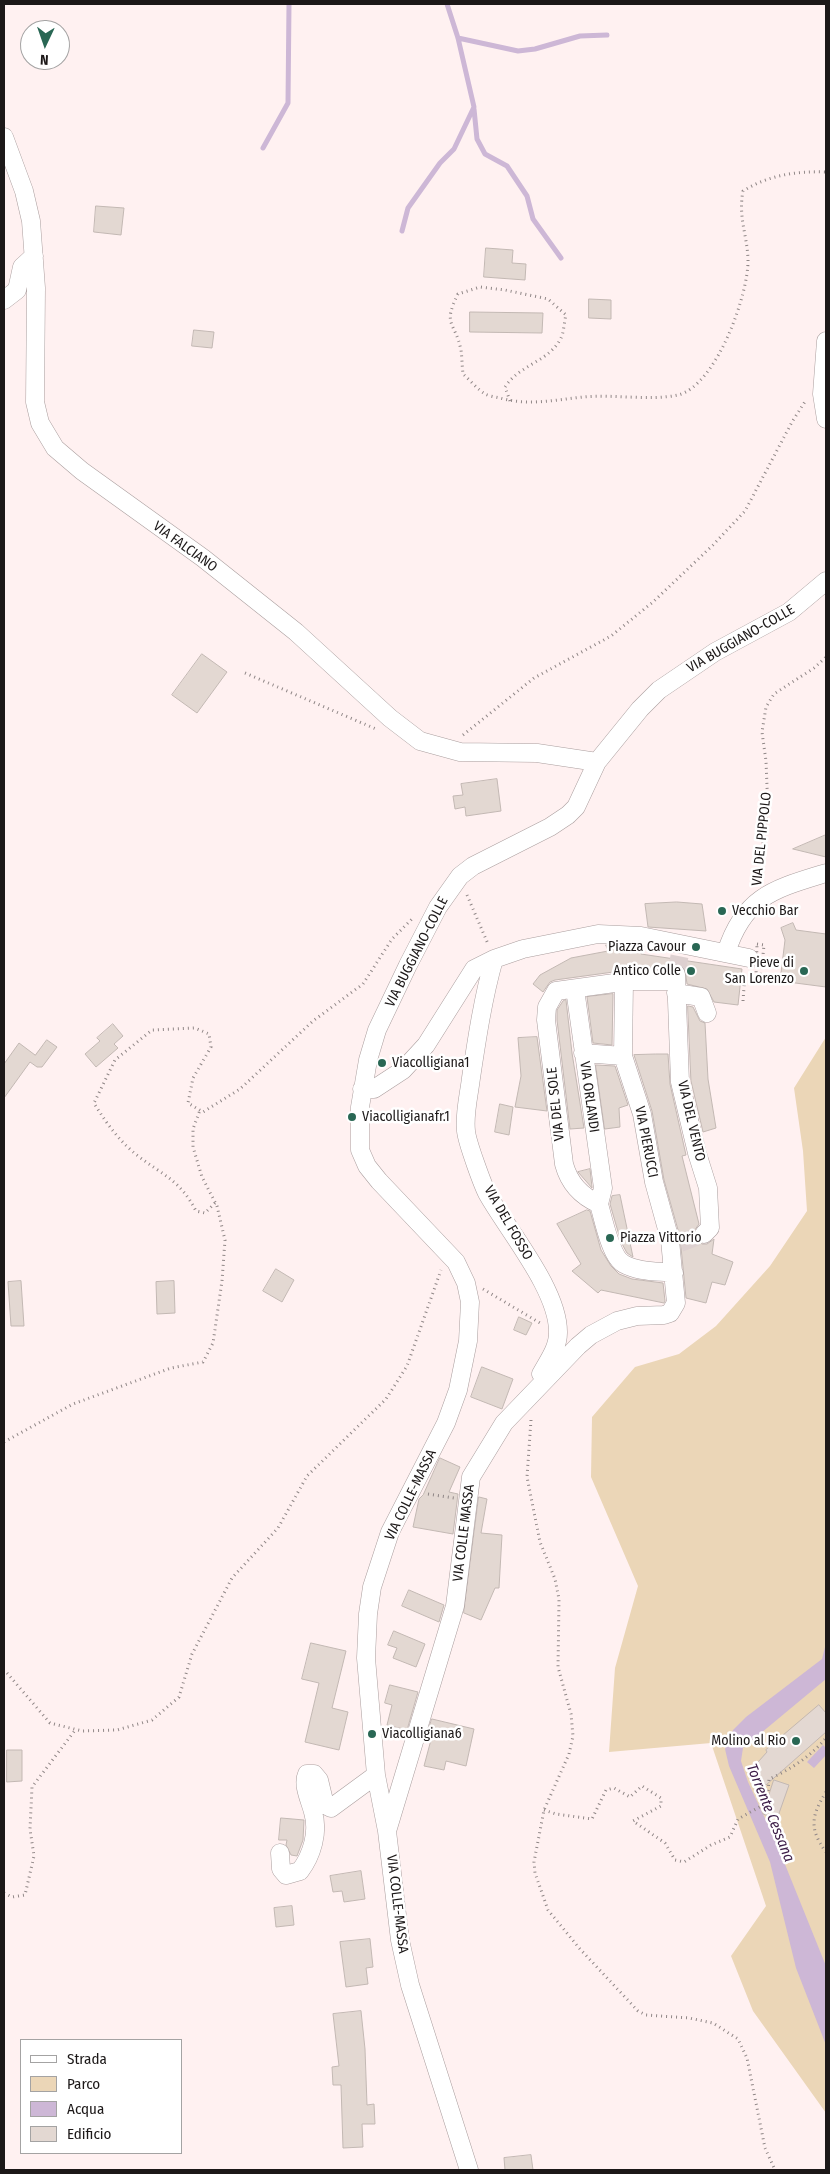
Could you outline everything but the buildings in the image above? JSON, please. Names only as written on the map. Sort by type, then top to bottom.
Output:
[{"type":"street","name":"VIA FALCIANO","points":[[4,137],[24,191],[31,221],[34,256],[35,402],[40,423],[55,448],[82,471],[203,558],[296,632],[390,718],[420,741],[460,752],[488,754],[537,753],[597,762]]},
{"type":"street","points":[[4,300],[17,290],[22,267],[34,256]]},
{"type":"street","points":[[826,341],[822,394],[826,419]]},
{"type":"street","name":"VIA BUGGIANO-COLLE","points":[[362,1089],[370,1047],[377,1030],[438,908],[460,876],[473,866],[550,828],[568,815],[576,807],[597,762],[640,709],[659,690],[715,652],[789,612],[826,581]]},
{"type":"street","points":[[754,905],[778,888],[826,872]]},
{"type":"street","name":"VIA DEL PIPPOLO","points":[[726,953],[732,934],[746,911],[754,905]]},
{"type":"street","points":[[362,1089],[374,1089],[403,1070],[426,1045],[474,969],[494,959],[523,949],[598,934],[641,936],[753,958]]},
{"type":"street","name":"VIA DEL FOSSO","points":[[494,959],[479,1024],[466,1112],[466,1131],[487,1193],[544,1287],[556,1313],[558,1333],[555,1350],[532,1392]]},
{"type":"street","points":[[575,988],[624,982],[676,983],[702,997],[707,1013]]},
{"type":"street","name":"VIA PIERUCCI","points":[[624,982],[624,1056],[642,1114],[654,1182],[675,1244],[676,1303]]},
{"type":"street","name":"VIA DEL VENTO","points":[[676,983],[680,1082],[697,1153],[708,1188],[710,1228],[704,1234]]},
{"type":"street","name":"VIA DEL SOLE","points":[[575,988],[556,991],[547,1007],[546,1020],[560,1149],[567,1175],[574,1187],[599,1204]]},
{"type":"street","name":"VIA ORLANDI","points":[[575,988],[603,1188],[599,1204]]},
{"type":"street","points":[[583,1053],[624,1056]]},
{"type":"street","name":"VIA COLLE-MASSA","points":[[362,1089],[359,1116],[360,1150],[367,1166],[456,1262],[469,1291],[470,1321],[462,1376],[446,1423],[390,1532],[372,1586],[368,1614],[366,1658],[376,1775],[388,1831],[400,1940],[410,1985],[469,2170]]},
{"type":"street","points":[[599,1204],[614,1252],[623,1264],[641,1269],[674,1273]]},
{"type":"street","name":"VIA COLLE MASSA","points":[[388,1831],[455,1606],[471,1477],[504,1423],[532,1392],[591,1335],[627,1318],[670,1313],[676,1303]]},
{"type":"street","points":[[280,1853],[281,1870],[286,1875],[300,1871],[310,1854],[316,1829],[314,1813],[306,1787],[305,1778],[308,1774],[314,1774],[319,1780],[325,1805],[331,1808],[376,1775]]},
{"type":"path","points":[[510,401],[505,386],[512,376],[548,356],[561,338],[566,315],[548,299],[505,290],[480,287],[458,294],[450,311],[451,326],[461,349],[463,374],[485,394],[510,401],[536,403],[584,396],[679,395],[695,384],[714,364],[737,315],[745,287],[748,259],[740,206],[743,191],[770,178],[793,172],[826,172]]},
{"type":"path","points":[[446,749],[534,678],[611,636],[653,602],[713,545],[745,511],[792,422],[808,398]]},
{"type":"path","name":"VIA DEL PIPPOLO","points":[[754,905],[768,811],[766,761],[762,732],[766,707],[774,694],[814,668],[826,657]]},
{"type":"path","points":[[245,673],[384,733]]},
{"type":"path","points":[[460,876],[494,959]]},
{"type":"path","points":[[215,1203],[205,1213],[196,1211],[188,1197],[167,1174],[138,1156],[108,1127],[94,1103],[115,1060],[152,1030],[196,1028],[209,1034],[210,1047],[193,1078],[188,1103],[203,1112],[240,1089],[313,1021],[363,984],[392,939],[416,914]]},
{"type":"path","points":[[743,1001],[753,958],[783,961]]},
{"type":"path","points":[[4,1442],[73,1404],[171,1368],[203,1362],[213,1343],[222,1281],[225,1240],[215,1203],[202,1177],[193,1147],[193,1129],[200,1110]]},
{"type":"path","points":[[8,1673],[50,1722],[82,1731],[117,1730],[152,1720],[179,1697],[192,1654],[232,1578],[278,1528],[307,1476],[386,1399],[407,1366],[443,1264],[441,1246]]},
{"type":"path","points":[[464,1277],[558,1333]]},
{"type":"path","points":[[532,1418],[527,1477],[540,1542],[555,1579],[559,1599],[558,1667],[571,1714],[573,1736],[569,1754],[544,1810],[534,1862],[535,1873],[548,1910],[593,1963],[638,2011],[646,2015],[689,2018],[713,2023],[738,2039],[747,2058],[765,2148],[775,2170]]},
{"type":"path","points":[[410,1491],[469,1500]]},
{"type":"path","points":[[4,1893],[12,1897],[25,1895],[34,1856],[30,1829],[32,1788],[76,1729]]},
{"type":"path","points":[[544,1810],[556,1814],[592,1819],[606,1790],[614,1788],[630,1796],[642,1786],[661,1798],[661,1806],[633,1821],[665,1843],[675,1860],[684,1862],[711,1845],[730,1837],[738,1820],[760,1808],[768,1792],[769,1779],[785,1773],[818,1747],[826,1738]]},
{"type":"path","points":[[826,1792],[814,1824],[815,1837],[826,1852]]},
{"type":"green space","points":[[826,1037],[826,2113],[753,2011],[731,1956],[766,1906],[711,1743],[609,1752],[615,1668],[638,1586],[591,1477],[592,1417],[635,1367],[679,1354],[716,1326],[770,1266],[807,1211],[803,1151],[794,1088]]},
{"type":"water","points":[[826,1643],[826,1679],[743,1748],[741,1761],[748,1782],[776,1842],[826,1966],[826,2045],[796,1968],[770,1862],[729,1766],[725,1749],[733,1730],[746,1717],[822,1659]]},
{"type":"water","points":[[823,1745],[826,1748],[826,1755],[814,1768],[807,1762]]},
{"type":"waterway","points":[[263,148],[288,103],[289,4]]},
{"type":"waterway","points":[[402,231],[408,208],[440,163],[454,149],[474,107],[458,38],[447,4]]},
{"type":"waterway","points":[[458,38],[518,51],[535,49],[580,36],[607,35]]},
{"type":"waterway","points":[[474,109],[477,139],[485,154],[507,166],[527,196],[533,219],[561,258]]},
{"type":"tunnel","points":[[676,974],[682,944]]},
{"type":"tunnel","points":[[680,1243],[704,1234]]},
{"type":"place","name":"Vecchio Bar","points":[[722,911]]},
{"type":"place","name":"Piazza Cavour","points":[[696,947]]},
{"type":"place","name":"Antico Colle","points":[[691,971]]},
{"type":"place","name":"Pieve di San Lorenzo","points":[[804,971]]},
{"type":"place","name":"Viacolligiana1","points":[[382,1063]]},
{"type":"place","name":"Viacolligianafr.1","points":[[352,1117]]},
{"type":"place","name":"Piazza Vittorio","points":[[610,1238]]},
{"type":"place","name":"Viacolligiana6","points":[[372,1734]]},
{"type":"place","name":"Molino al Rio","points":[[796,1741]]},
{"type":"water label","name":"Torrente Cessana","points":[[770,1813]]}]
